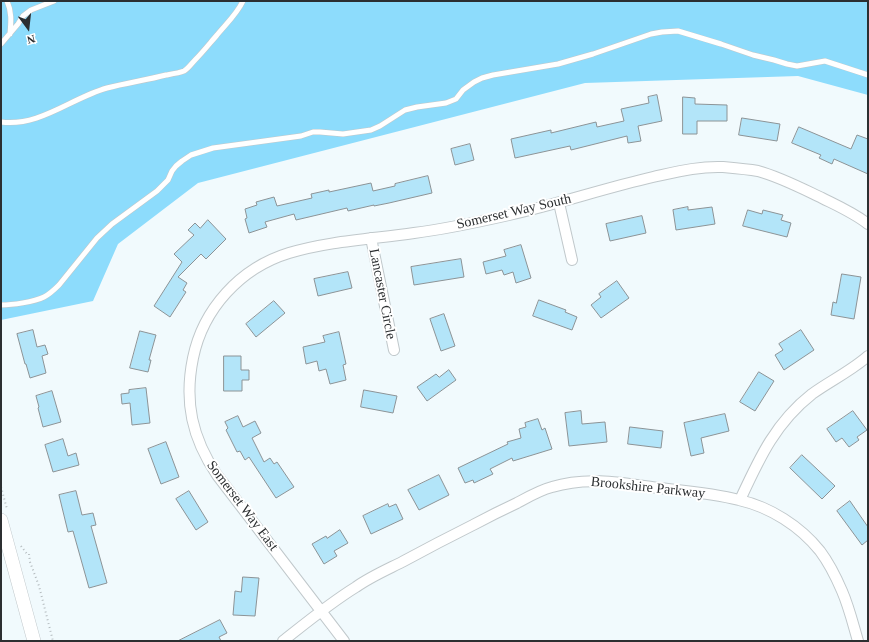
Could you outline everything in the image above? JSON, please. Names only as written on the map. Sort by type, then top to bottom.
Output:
[{"type":"street","name":"Somerset Way South","points":[[194,353],[201,330],[210,313],[230,288],[241,278],[263,264],[288,254],[310,248],[371,238],[416,233],[510,215],[673,172],[691,169],[725,167],[747,169],[784,180],[853,213],[868,224]]},
{"type":"street","points":[[559,203],[572,260]]},
{"type":"street","name":"Lancaster Circle","points":[[371,238],[394,350]]},
{"type":"street","name":"Somerset Way East","points":[[194,353],[191,367],[189,396],[192,421],[208,462],[223,484],[344,641]]},
{"type":"street","points":[[740,500],[767,444],[786,419],[795,409],[814,393],[868,356]]},
{"type":"street","name":"Brookshire Parkway","points":[[283,641],[336,599],[382,572],[532,495],[550,487],[579,481],[611,482],[701,493],[740,500],[778,515],[810,540],[828,563],[842,592],[858,641]]},
{"type":"street","points":[[1,520],[34,641]]},
{"type":"lane","points":[[7,1],[10,9],[10,34]]},
{"type":"lane","points":[[1,44],[23,16],[32,10],[54,1]]},
{"type":"lane","points":[[1,122],[20,123],[65,106],[97,91],[126,83],[184,71],[228,23],[243,1]]},
{"type":"lane","points":[[1,305],[18,304],[43,297],[54,290],[97,238],[112,224],[157,191],[168,180],[172,171],[182,161],[191,155],[213,148],[302,136],[313,132],[343,134],[371,130],[405,110],[446,103],[456,99],[463,90],[482,78],[558,64],[593,54],[629,41],[662,32],[678,30],[753,55],[787,64],[797,66],[825,61],[868,75]]},
{"type":"path","points":[[29,554],[53,641]]},
{"type":"shaded area","points":[[1,1],[868,1],[868,95],[798,76],[585,83],[198,183],[118,244],[93,301],[1,320]]},
{"type":"building","points":[[657,95],[662,121],[638,126],[641,141],[628,143],[627,136],[571,150],[570,146],[515,158],[511,139],[551,130],[551,133],[596,122],[597,127],[624,121],[621,109],[649,103],[648,97]]},
{"type":"building","points":[[683,97],[695,98],[695,104],[727,105],[727,121],[697,121],[697,134],[683,134]]},
{"type":"building","points":[[742,118],[780,124],[777,141],[739,135]]},
{"type":"building","points":[[799,127],[851,149],[857,135],[868,139],[868,174],[834,159],[832,164],[819,158],[821,155],[792,143]]},
{"type":"building","points":[[470,144],[474,160],[455,165],[451,149]]},
{"type":"building","points":[[428,176],[432,193],[348,211],[347,208],[296,220],[294,214],[265,222],[267,227],[249,233],[245,219],[247,218],[245,209],[257,205],[256,202],[274,197],[277,206],[312,198],[311,194],[329,190],[329,192],[371,183],[373,191]]},
{"type":"building","points":[[688,207],[688,210],[712,207],[715,224],[676,230],[673,210]]},
{"type":"building","points":[[748,210],[762,214],[763,210],[783,215],[781,220],[791,223],[787,237],[743,226]]},
{"type":"building","points":[[642,216],[646,233],[610,241],[606,224]]},
{"type":"building","points":[[208,220],[226,239],[206,259],[201,254],[178,277],[187,283],[183,290],[186,292],[170,317],[154,306],[182,262],[174,254],[194,235],[188,230],[195,223],[200,228]]},
{"type":"building","points":[[521,245],[531,278],[516,283],[513,272],[504,275],[502,270],[486,274],[483,262],[506,256],[504,250]]},
{"type":"building","points":[[461,259],[464,277],[414,285],[411,267]]},
{"type":"building","points":[[348,272],[352,288],[318,296],[314,279]]},
{"type":"building","points":[[842,274],[861,277],[854,319],[831,315],[833,302],[836,303]]},
{"type":"building","points":[[617,281],[629,298],[601,318],[591,305],[601,297],[599,294]]},
{"type":"building","points":[[539,300],[566,310],[565,312],[577,317],[572,330],[533,316]]},
{"type":"building","points":[[274,301],[285,313],[256,337],[246,324]]},
{"type":"building","points":[[444,314],[455,346],[441,351],[430,319]]},
{"type":"building","points":[[33,330],[37,347],[45,345],[48,354],[42,356],[46,373],[30,378],[17,334]]},
{"type":"building","points":[[801,330],[814,350],[784,370],[775,355],[783,350],[779,344]]},
{"type":"building","points":[[140,331],[156,335],[149,360],[151,360],[148,372],[130,368]]},
{"type":"building","points":[[339,332],[346,364],[343,365],[346,380],[330,384],[326,369],[319,371],[317,361],[306,364],[303,347],[325,342],[323,336]]},
{"type":"building","points":[[224,356],[241,356],[241,370],[249,370],[249,380],[242,380],[242,391],[224,391]]},
{"type":"building","points":[[449,370],[456,380],[427,401],[417,387],[436,374],[439,377]]},
{"type":"building","points":[[759,372],[774,381],[755,411],[740,402]]},
{"type":"building","points":[[146,388],[150,423],[132,425],[130,403],[122,404],[121,394],[129,393],[129,390]]},
{"type":"building","points":[[364,390],[397,396],[393,413],[361,407]]},
{"type":"building","points":[[52,391],[61,422],[43,427],[36,396]]},
{"type":"building","points":[[581,411],[582,424],[605,422],[607,442],[569,446],[565,413]]},
{"type":"building","points":[[853,411],[867,430],[857,437],[859,440],[849,447],[842,438],[836,442],[827,429]]},
{"type":"building","points":[[725,414],[729,431],[701,438],[704,453],[691,456],[684,423]]},
{"type":"building","points":[[238,416],[243,427],[255,421],[261,433],[252,438],[264,462],[270,458],[274,464],[277,462],[294,487],[276,498],[249,457],[245,460],[240,451],[237,452],[226,430],[228,428],[225,422]]},
{"type":"building","points":[[538,419],[542,430],[545,428],[552,449],[513,461],[512,458],[490,469],[493,474],[474,483],[473,480],[465,483],[458,468],[508,444],[507,442],[521,438],[519,429],[526,427],[525,423]]},
{"type":"building","points":[[630,427],[663,431],[661,448],[628,444]]},
{"type":"building","points":[[63,439],[68,456],[76,453],[79,465],[53,472],[45,445]]},
{"type":"building","points":[[166,442],[179,477],[161,484],[148,449]]},
{"type":"building","points":[[802,455],[835,486],[822,499],[790,468]]},
{"type":"building","points":[[439,475],[449,495],[419,510],[408,490]]},
{"type":"building","points":[[76,491],[82,515],[93,513],[96,525],[91,526],[107,583],[89,588],[73,531],[68,532],[59,495]]},
{"type":"building","points":[[189,491],[208,522],[196,530],[176,499]]},
{"type":"building","points":[[850,501],[868,527],[868,540],[862,545],[837,511]]},
{"type":"building","points":[[388,504],[389,507],[396,504],[403,519],[371,534],[363,516]]},
{"type":"building","points":[[340,530],[348,543],[334,551],[337,556],[324,564],[312,544],[326,536],[327,538]]},
{"type":"building","points":[[243,577],[259,578],[255,616],[233,615],[235,591],[241,592]]},
{"type":"building","points":[[220,620],[227,633],[219,637],[221,641],[178,641]]}]
